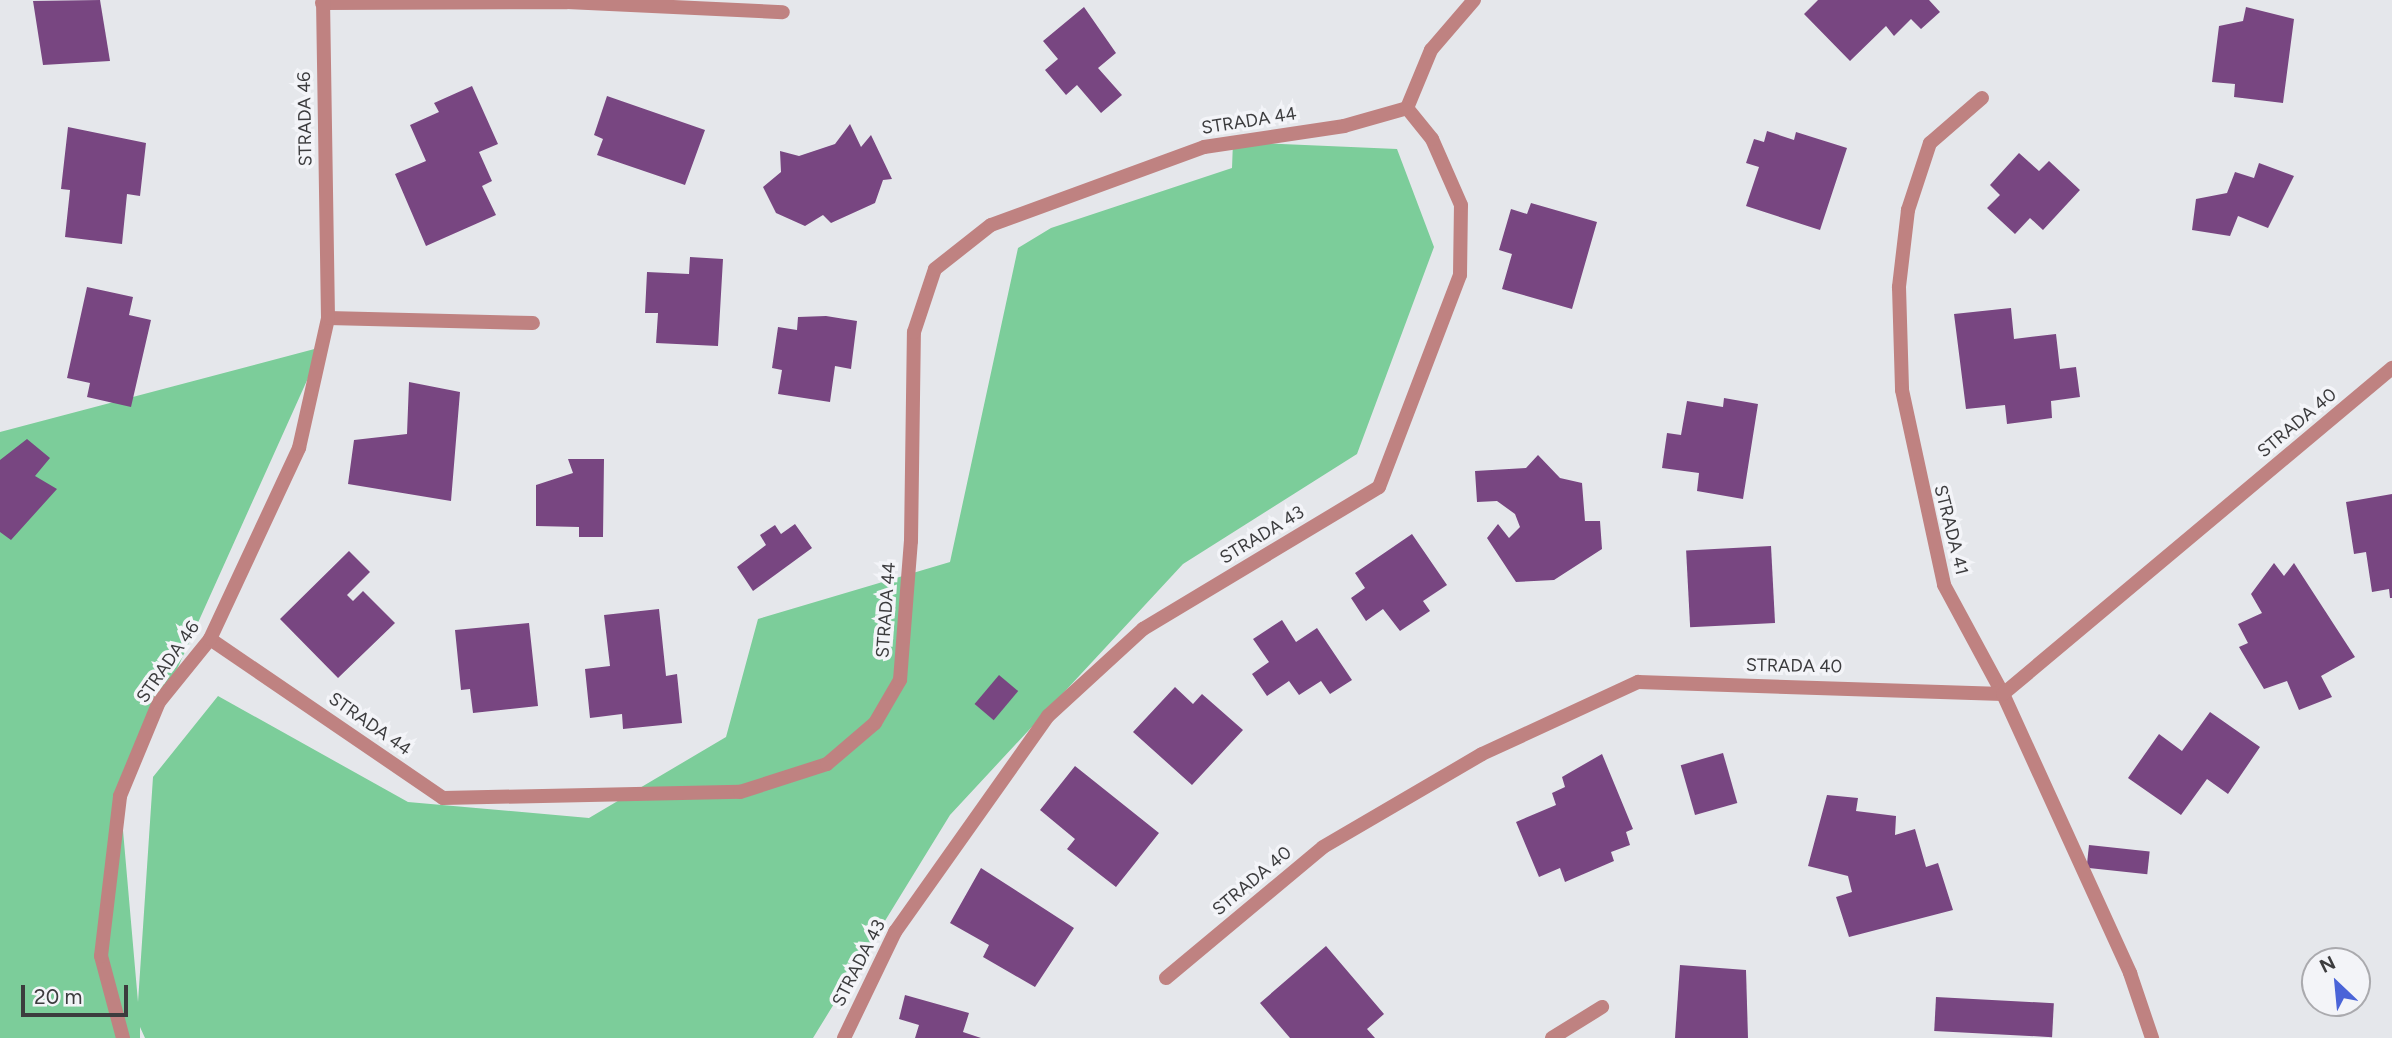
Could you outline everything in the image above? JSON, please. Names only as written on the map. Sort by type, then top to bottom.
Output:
[{"type":"street","points":[[1407,108],[1430,50],[1474,0]]},
{"type":"street","name":"STRADA 46","points":[[123,1038],[100,956],[120,796],[159,702],[210,639],[299,448],[328,318],[322,2],[567,2],[783,12]]},
{"type":"street","name":"STRADA 41","points":[[1982,98],[1930,143],[1909,210],[1899,287],[1902,390],[1944,585],[2003,694],[2130,973],[2152,1038]]},
{"type":"street","name":"STRADA 44","points":[[210,639],[443,798],[740,792],[827,764],[875,723],[900,680],[911,541],[914,332],[934,269],[991,225],[1204,147],[1344,126],[1407,108]]},
{"type":"street","name":"STRADA 43","points":[[844,1038],[895,932],[1048,716],[1143,629],[1379,487],[1460,275],[1461,205],[1432,139],[1407,108]]},
{"type":"street","points":[[328,318],[533,323]]},
{"type":"street","name":"STRADA 40","points":[[1166,978],[1323,847],[1482,754],[1638,682],[2003,694],[2392,368]]},
{"type":"street","points":[[1552,1038],[1602,1007]]},
{"type":"green space","points":[[1233,142],[1397,149],[1434,247],[1357,454],[1183,564],[950,815],[813,1038],[145,1038],[140,1027],[140,1038],[0,1038],[0,432],[322,347],[120,796],[138,1002],[153,777],[218,696],[408,802],[589,818],[726,737],[758,619],[950,562],[1018,248],[1051,228],[1232,168]]},
{"type":"building","points":[[100,0],[110,61],[43,65],[33,1]]},
{"type":"building","points":[[1818,0],[1929,0],[1940,12],[1921,29],[1911,19],[1894,36],[1886,26],[1850,61],[1804,14]]},
{"type":"building","points":[[1084,7],[1116,53],[1098,68],[1122,95],[1101,113],[1077,85],[1066,95],[1045,70],[1058,59],[1043,41]]},
{"type":"building","points":[[2246,7],[2294,19],[2283,103],[2234,97],[2235,84],[2212,82],[2219,26],[2243,21]]},
{"type":"building","points":[[472,86],[498,144],[479,152],[492,181],[482,186],[496,215],[426,246],[395,174],[426,161],[410,125],[439,112],[434,103]]},
{"type":"building","points":[[607,96],[705,130],[685,185],[597,155],[603,139],[594,135]]},
{"type":"building","points":[[850,124],[861,147],[871,135],[892,179],[883,180],[875,203],[831,223],[823,215],[805,226],[776,213],[763,187],[781,172],[780,151],[799,156],[835,144]]},
{"type":"building","points":[[68,127],[146,143],[140,196],[127,194],[122,244],[65,237],[70,190],[61,189]]},
{"type":"building","points":[[1767,131],[1794,140],[1796,132],[1847,148],[1820,230],[1746,206],[1759,167],[1746,163],[1754,139],[1764,142]]},
{"type":"building","points":[[2019,153],[2039,171],[2049,161],[2080,190],[2043,230],[2030,218],[2015,234],[1987,208],[2000,195],[1990,185]]},
{"type":"building","points":[[2259,163],[2294,176],[2268,228],[2238,216],[2230,236],[2192,230],[2196,199],[2227,193],[2235,172],[2254,178]]},
{"type":"building","points":[[1531,203],[1597,222],[1572,309],[1502,289],[1512,254],[1499,250],[1511,209],[1527,214]]},
{"type":"building","points":[[690,257],[723,259],[718,346],[656,343],[658,313],[645,313],[647,272],[689,274]]},
{"type":"building","points":[[87,287],[133,297],[129,315],[151,320],[131,407],[87,397],[90,383],[67,378]]},
{"type":"building","points":[[2011,308],[2014,339],[2056,334],[2060,369],[2076,367],[2080,397],[2051,401],[2052,418],[2007,424],[2005,405],[1966,409],[1954,314]]},
{"type":"building","points":[[826,316],[857,321],[851,369],[835,366],[830,402],[778,394],[782,370],[772,368],[778,327],[797,330],[798,317]]},
{"type":"building","points":[[409,382],[460,392],[451,501],[348,484],[354,440],[407,434]]},
{"type":"building","points":[[1724,398],[1758,404],[1743,499],[1697,491],[1699,473],[1662,468],[1667,433],[1681,435],[1687,401],[1723,407]]},
{"type":"building","points":[[27,439],[50,458],[35,476],[57,489],[11,540],[0,532],[0,460]]},
{"type":"building","points":[[1538,455],[1560,478],[1582,483],[1585,521],[1600,521],[1602,549],[1554,580],[1516,582],[1487,538],[1498,524],[1509,538],[1520,527],[1515,514],[1497,501],[1477,502],[1475,471],[1526,468]]},
{"type":"building","points":[[568,459],[604,459],[603,537],[579,537],[579,527],[536,526],[536,485],[573,473]]},
{"type":"building","points":[[2392,494],[2390,598],[2389,589],[2372,592],[2366,552],[2354,554],[2346,502]]},
{"type":"building","points":[[795,524],[812,548],[753,591],[737,567],[766,545],[760,535],[775,525],[781,534]]},
{"type":"building","points":[[1412,534],[1447,585],[1423,601],[1430,611],[1400,631],[1383,609],[1366,621],[1351,598],[1365,588],[1355,573]]},
{"type":"building","points":[[1771,546],[1775,623],[1690,627],[1686,550]]},
{"type":"building","points":[[349,551],[370,572],[347,595],[353,601],[363,591],[395,623],[338,678],[280,619]]},
{"type":"building","points":[[2274,563],[2284,576],[2294,563],[2355,657],[2321,676],[2332,697],[2299,710],[2287,681],[2264,689],[2239,647],[2248,643],[2238,624],[2262,613],[2251,594]]},
{"type":"building","points":[[659,609],[666,676],[677,674],[682,723],[623,729],[622,714],[590,718],[585,669],[610,666],[604,615]]},
{"type":"building","points":[[1282,620],[1296,642],[1317,628],[1352,680],[1330,694],[1321,681],[1299,695],[1289,681],[1267,696],[1252,674],[1269,662],[1253,639]]},
{"type":"building","points":[[529,623],[538,706],[473,713],[470,689],[461,690],[455,630]]},
{"type":"building","points":[[999,675],[1018,691],[994,720],[975,704]]},
{"type":"building","points":[[1175,687],[1193,704],[1202,694],[1243,730],[1192,785],[1133,732]]},
{"type":"building","points":[[2210,712],[2260,747],[2228,794],[2207,779],[2181,815],[2128,778],[2159,734],[2182,751]]},
{"type":"building","points":[[1723,753],[1737,803],[1695,815],[1681,765]]},
{"type":"building","points":[[1602,754],[1633,829],[1626,832],[1630,845],[1611,852],[1614,861],[1565,882],[1560,868],[1539,877],[1516,822],[1556,805],[1552,793],[1565,787],[1562,777]]},
{"type":"building","points":[[1075,766],[1159,833],[1116,887],[1067,849],[1075,839],[1040,810]]},
{"type":"building","points":[[1827,795],[1858,798],[1856,811],[1896,816],[1895,835],[1915,829],[1926,867],[1938,863],[1953,910],[1849,937],[1836,897],[1852,892],[1848,876],[1808,866]]},
{"type":"building","points":[[2089,845],[2150,851],[2147,874],[2087,868]]},
{"type":"building","points":[[981,868],[1074,928],[1035,987],[983,957],[989,945],[950,923]]},
{"type":"building","points":[[1326,946],[1384,1014],[1367,1029],[1375,1038],[1290,1038],[1260,1003]]},
{"type":"building","points":[[1680,965],[1746,970],[1748,1038],[1675,1038]]},
{"type":"building","points":[[905,995],[969,1013],[963,1032],[981,1038],[915,1038],[919,1025],[899,1019]]},
{"type":"building","points":[[1936,997],[2054,1003],[2052,1037],[1934,1031]]}]
